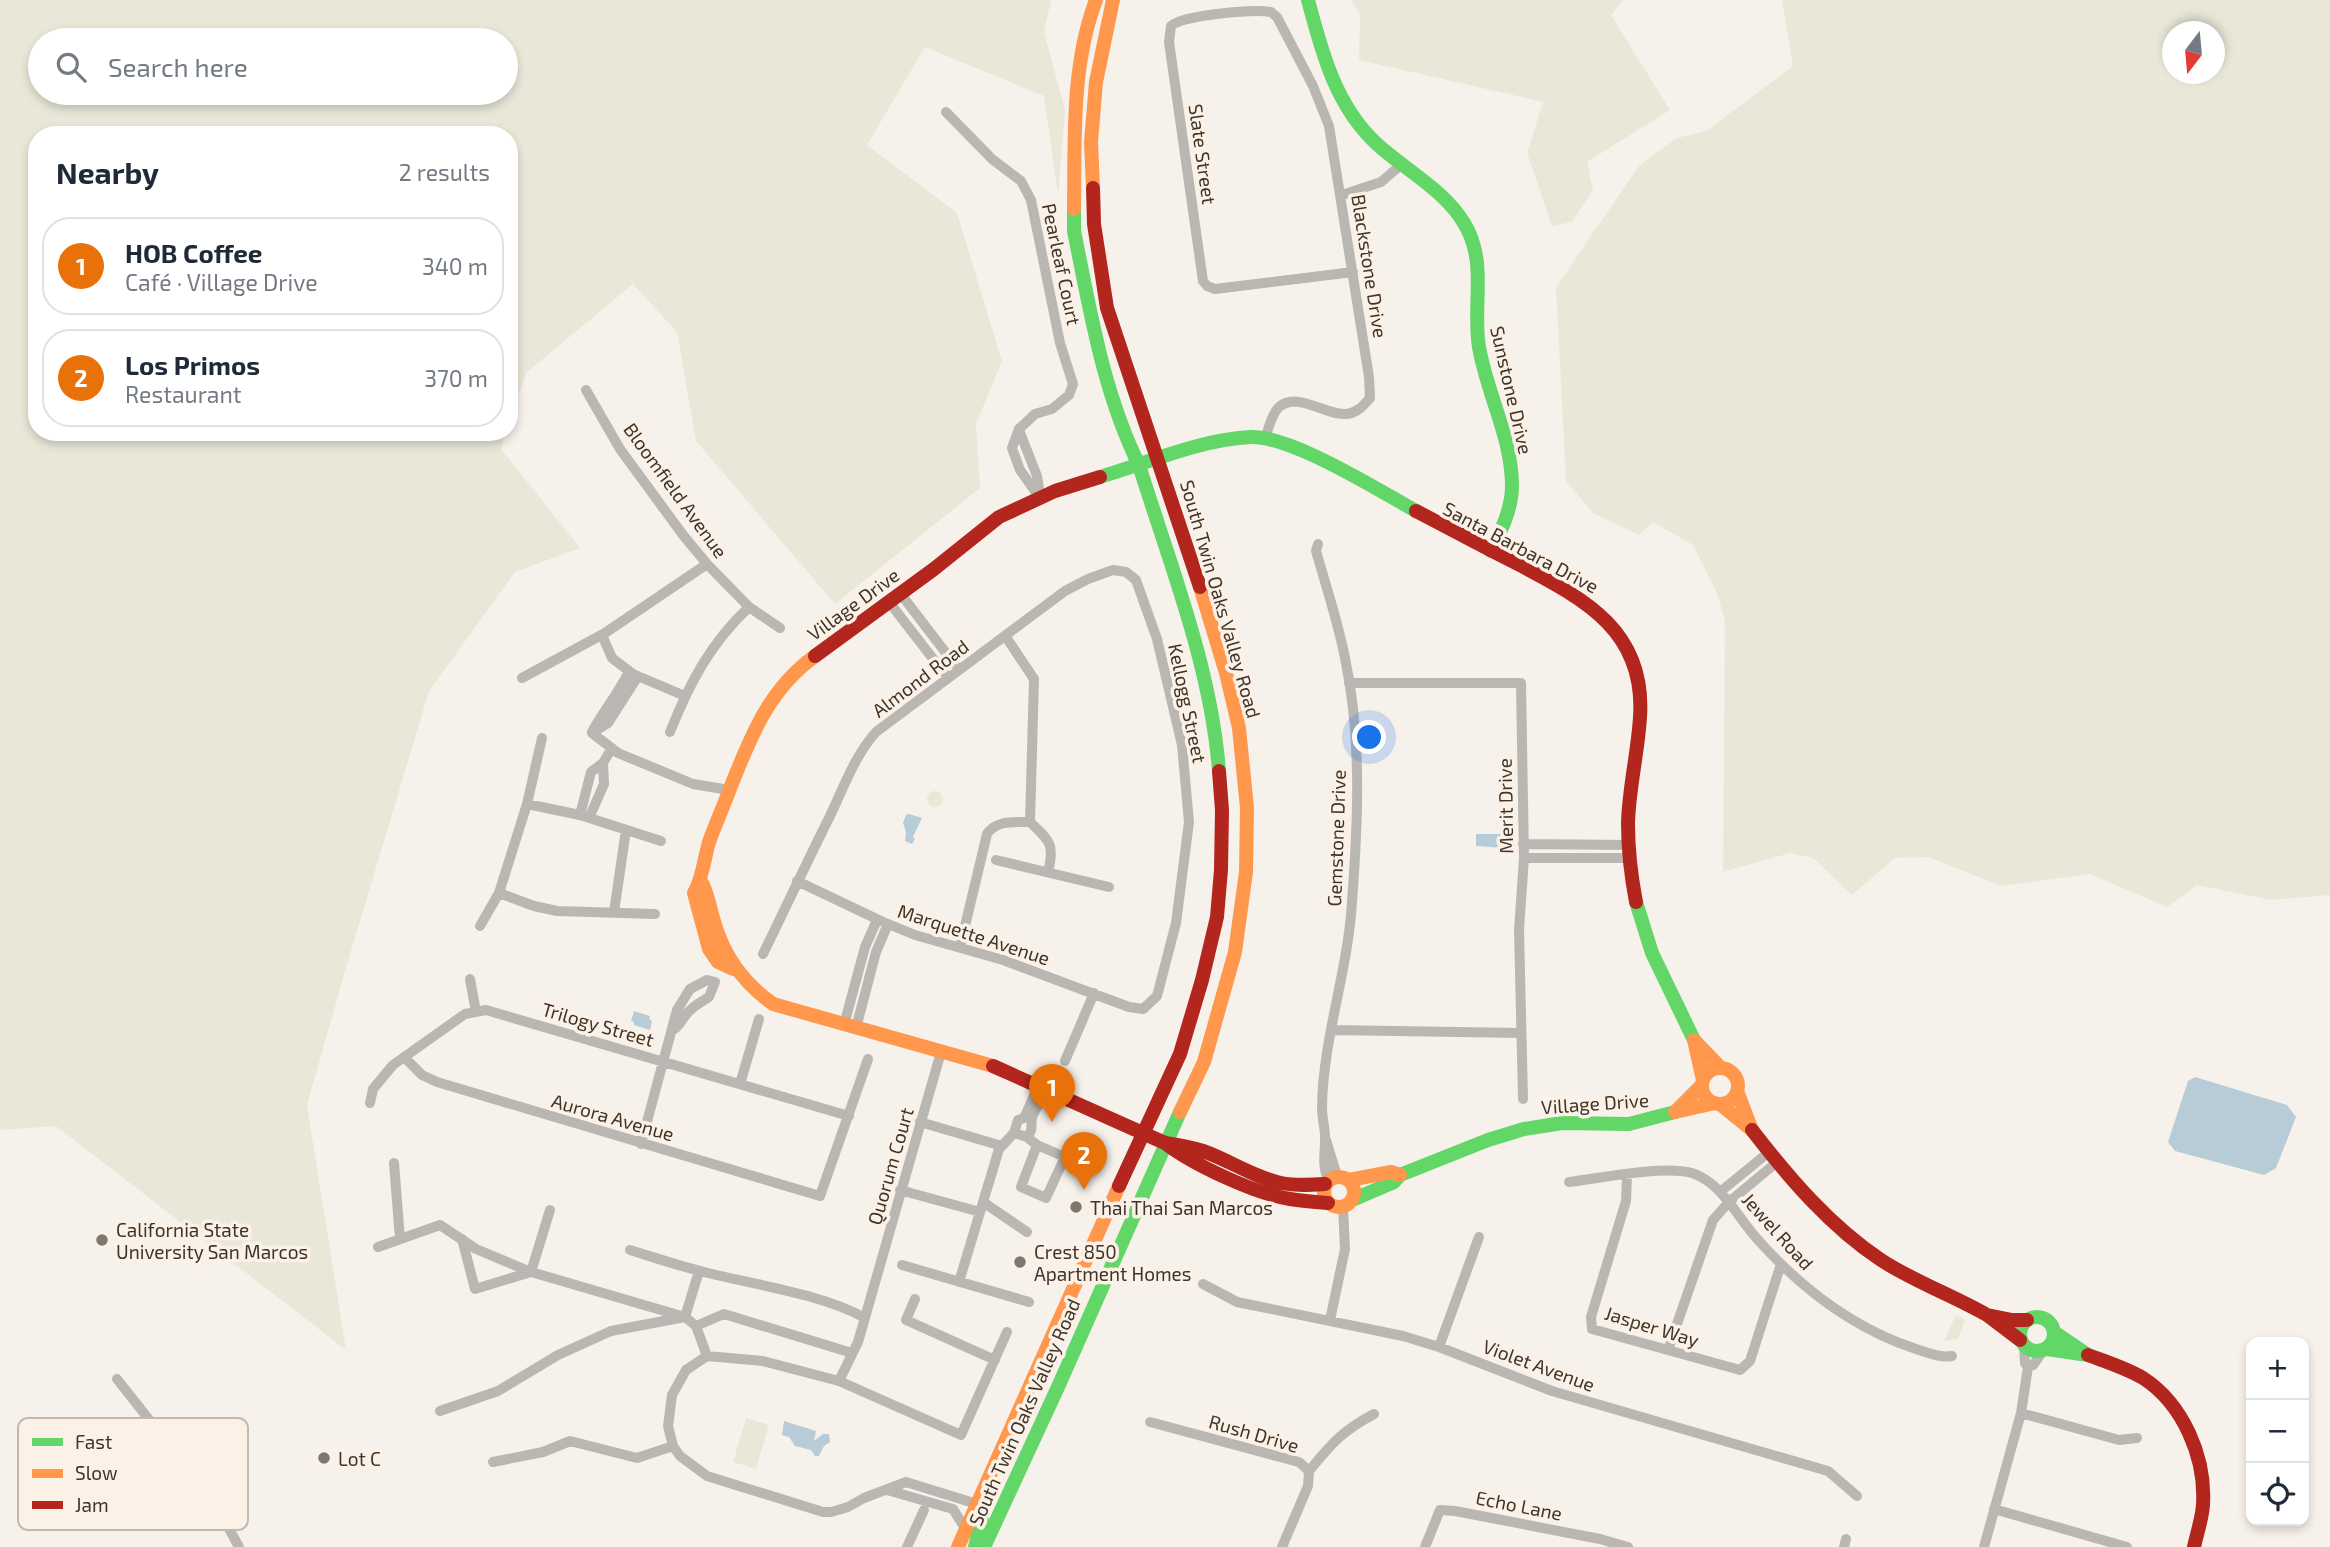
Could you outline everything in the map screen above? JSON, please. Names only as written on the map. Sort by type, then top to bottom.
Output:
[{"type":"street","name":"South Twin Oaks Valley Road","points":[[958,1547],[1142,1133],[1180,1054],[1212,942],[1222,870],[1222,810],[1216,734],[1205,678],[1139,465],[1101,362],[1074,231],[1075,115],[1084,46],[1096,0]]},
{"type":"street","name":"South Twin Oaks Valley Road","points":[[984,1547],[1204,1062],[1235,952],[1246,872],[1247,808],[1240,728],[1226,673],[1159,459],[1107,308],[1094,224],[1091,142],[1096,82],[1114,0]]},
{"type":"street","name":"Sunstone Drive","points":[[1308,0],[1328,70],[1347,110],[1364,131],[1427,182],[1448,203],[1473,238],[1477,257],[1478,346],[1499,421],[1512,487],[1509,508],[1491,551]]},
{"type":"street","name":"Slate Street","points":[[1277,17],[1265,11],[1194,17],[1176,21],[1171,26],[1170,42],[1203,281],[1215,289],[1353,272]]},
{"type":"street","name":"Blackstone Drive","points":[[1265,439],[1276,410],[1284,404],[1297,402],[1349,414],[1361,408],[1370,398],[1342,195],[1327,117],[1277,17]]},
{"type":"street","name":"Pearleaf Court","points":[[946,112],[992,159],[1021,181],[1031,200],[1060,343],[1073,384],[1069,395],[1052,408],[1035,414],[1019,429]]},
{"type":"street","points":[[1342,195],[1381,182],[1402,164]]},
{"type":"street","name":"Bloomfield Avenue","points":[[586,390],[620,449],[707,564],[749,607],[780,628]]},
{"type":"street","points":[[1019,429],[1037,476],[1040,498]]},
{"type":"street","points":[[1019,429],[1012,448],[1020,470],[1040,498]]},
{"type":"street","name":"Santa Barbara Drive","points":[[1139,465],[1217,441],[1253,437],[1294,447],[1587,602],[1614,626],[1637,670],[1642,699],[1642,726],[1630,798],[1628,851],[1638,912],[1648,949],[1693,1040],[1702,1082]]},
{"type":"street","points":[[1016,460],[1028,454]]},
{"type":"street","name":"Village Drive","points":[[1139,465],[1055,491],[999,517],[802,666],[775,696],[753,730],[710,840],[701,881],[694,893],[700,922],[717,961],[733,969],[753,991],[773,1003],[994,1066],[1165,1143],[1179,1154],[1266,1193],[1302,1202],[1341,1203],[1394,1182],[1400,1175],[1504,1134],[1542,1125],[1625,1124],[1649,1121],[1717,1103]]},
{"type":"street","name":"Gemstone Drive","points":[[1318,544],[1316,551],[1349,683],[1357,786],[1348,946],[1332,1030],[1322,1110],[1335,1180]]},
{"type":"street","points":[[522,678],[601,635],[707,564]]},
{"type":"street","name":"Almond Road","points":[[763,954],[866,743],[884,725],[1065,591],[1113,570],[1126,572]]},
{"type":"street","name":"Kellogg Street","points":[[1126,572],[1136,580],[1157,639],[1182,745],[1189,822],[1177,923],[1157,996],[1143,1009]]},
{"type":"street","points":[[895,597],[959,670]]},
{"type":"street","points":[[895,597],[948,678]]},
{"type":"street","points":[[670,732],[706,655],[728,627],[749,607]]},
{"type":"street","points":[[601,635],[612,658],[634,674],[685,696]]},
{"type":"street","points":[[1006,637],[1034,679],[1030,822],[1051,844],[1053,852],[1048,872]]},
{"type":"street","points":[[634,674],[618,699],[604,708],[592,733],[618,753],[693,785],[729,790]]},
{"type":"street","name":"Merit Drive","points":[[1349,683],[1521,683],[1524,858],[1519,930],[1522,1099]]},
{"type":"street","points":[[480,926],[499,893],[527,804],[542,738]]},
{"type":"street","points":[[584,817],[586,790],[591,772],[603,763],[611,748]]},
{"type":"street","points":[[584,817],[604,784],[603,763]]},
{"type":"street","points":[[586,790],[599,794]]},
{"type":"street","points":[[527,804],[584,817],[661,841]]},
{"type":"street","points":[[960,947],[987,834],[992,827],[1005,822],[1030,822]]},
{"type":"street","points":[[614,912],[626,830]]},
{"type":"street","points":[[1523,844],[1628,851]]},
{"type":"street","points":[[1551,844],[1552,858]]},
{"type":"street","points":[[1524,858],[1628,851]]},
{"type":"street","points":[[996,860],[1109,887]]},
{"type":"street","name":"Marquette Avenue","points":[[797,881],[877,920],[915,935],[960,947],[1129,1007],[1143,1009]]},
{"type":"street","points":[[499,893],[557,911],[654,914]]},
{"type":"street","points":[[850,1026],[865,947],[877,920]]},
{"type":"street","points":[[850,1026],[888,924]]},
{"type":"street","points":[[673,1030],[696,1004],[709,997],[715,982],[733,969]]},
{"type":"street","points":[[370,1103],[373,1089],[393,1065],[465,1014],[476,1012],[470,979]]},
{"type":"street","points":[[641,1144],[673,1030],[672,1022],[690,989],[707,981],[715,982]]},
{"type":"street","points":[[1065,1061],[1094,993]]},
{"type":"street","points":[[686,996],[696,1004]]},
{"type":"street","name":"Trilogy Street","points":[[476,1012],[486,1010],[849,1116]]},
{"type":"street","points":[[740,1084],[759,1019]]},
{"type":"street","points":[[1332,1030],[1521,1033]]},
{"type":"street","name":"Santa Barbara Drive","points":[[1693,1040],[1721,1068]]},
{"type":"street","name":"Quorum Court","points":[[839,1381],[865,1318],[941,1052]]},
{"type":"street","name":"Aurora Avenue","points":[[404,1057],[422,1075],[437,1082],[820,1196],[849,1116]]},
{"type":"street","points":[[849,1116],[868,1059]]},
{"type":"street","points":[[1752,1130],[1737,1091],[1735,1076],[1721,1068],[1710,1071],[1702,1082],[1704,1094],[1752,1130],[1809,1200],[1857,1242],[1905,1274],[1987,1315],[2032,1351],[2088,1355]]},
{"type":"street","name":"Village Drive","points":[[1675,1112],[1697,1093],[1702,1082]]},
{"type":"street","points":[[959,1282],[999,1149],[1014,1133],[1018,1120],[1024,1118],[1044,1087]]},
{"type":"street","points":[[1027,1137],[1033,1130],[1032,1117],[1044,1087]]},
{"type":"street","points":[[1717,1103],[1731,1100],[1737,1091]]},
{"type":"street","points":[[920,1122],[1002,1146]]},
{"type":"street","points":[[1014,1133],[1065,1157],[1046,1198],[1021,1187],[1037,1145]]},
{"type":"street","name":"Village Drive","points":[[1165,1143],[1184,1143],[1263,1179],[1300,1188],[1391,1172],[1400,1175]]},
{"type":"street","points":[[1720,1192],[1773,1157]]},
{"type":"street","points":[[1668,1350],[1710,1226],[1717,1213],[1746,1188],[1773,1157]]},
{"type":"street","points":[[394,1163],[400,1239]]},
{"type":"street","name":"Jewel Road","points":[[1569,1182],[1668,1171],[1692,1174],[1707,1181],[1720,1192],[1757,1240],[1799,1282],[1843,1315],[1904,1345],[1943,1357],[1952,1356]]},
{"type":"street","name":"Jasper Way","points":[[1627,1175],[1626,1200],[1591,1317],[1592,1329],[1740,1370],[1750,1361],[1781,1264]]},
{"type":"street","points":[[1738,1178],[1746,1188]]},
{"type":"street","points":[[1330,1320],[1345,1249],[1341,1203],[1354,1188],[1335,1180],[1324,1196],[1341,1203]]},
{"type":"street","points":[[900,1190],[981,1207],[1027,1232]]},
{"type":"street","points":[[531,1272],[550,1210]]},
{"type":"street","points":[[378,1247],[440,1226],[476,1249],[531,1272],[685,1317],[696,1326],[707,1356]]},
{"type":"street","points":[[1439,1347],[1479,1237]]},
{"type":"street","points":[[462,1239],[475,1289],[531,1272]]},
{"type":"street","points":[[630,1250],[699,1271],[817,1300],[865,1318]]},
{"type":"street","points":[[902,1265],[1029,1302]]},
{"type":"street","points":[[685,1317],[699,1271]]},
{"type":"street","name":"Violet Avenue","points":[[1203,1284],[1237,1302],[1404,1336],[1552,1391],[1828,1471],[1857,1496]]},
{"type":"street","points":[[915,1299],[906,1320],[995,1360]]},
{"type":"street","points":[[696,1326],[724,1314],[852,1353]]},
{"type":"street","points":[[1987,1315],[2027,1320]]},
{"type":"street","points":[[440,1411],[498,1391],[558,1355],[611,1331],[685,1317]]},
{"type":"street","points":[[1984,1547],[2021,1413],[2028,1367],[2025,1363],[2020,1328],[2032,1317],[2048,1321],[2054,1332],[2088,1355],[2134,1373],[2149,1382],[2172,1405],[2190,1434],[2203,1484],[2203,1502],[2194,1547]]},
{"type":"street","points":[[975,1547],[982,1518],[977,1504],[906,1482],[848,1507],[823,1512],[707,1476],[680,1456],[674,1446],[668,1426],[672,1395],[686,1370],[707,1356],[763,1361],[839,1381],[961,1435],[1007,1332]]},
{"type":"street","points":[[2028,1367],[2033,1365],[2052,1343],[2054,1332]]},
{"type":"street","points":[[117,1379],[148,1418]]},
{"type":"street","points":[[2021,1413],[2119,1440],[2137,1438]]},
{"type":"street","points":[[1310,1471],[1349,1427],[1374,1414]]},
{"type":"street","name":"Rush Drive","points":[[1150,1422],[1299,1462],[1310,1471],[1308,1486],[1282,1547]]},
{"type":"street","points":[[493,1462],[543,1452],[570,1441],[637,1458],[674,1446]]},
{"type":"street","points":[[886,1489],[953,1509],[966,1530]]},
{"type":"street","points":[[1994,1509],[2127,1547]]},
{"type":"street","points":[[907,1547],[924,1510]]},
{"type":"street","name":"Echo Lane","points":[[1425,1547],[1440,1510],[1573,1534],[1628,1547]]},
{"type":"street","points":[[230,1530],[239,1547]]},
{"type":"green space","points":[[0,0],[1051,0],[1044,32],[1065,110],[1058,195],[1044,96],[925,47],[867,145],[957,213],[1002,361],[976,424],[980,488],[835,604],[696,441],[677,332],[633,284],[526,373],[518,397],[518,126],[28,126],[28,441],[503,441],[501,449],[580,548],[515,572],[429,691],[347,964],[307,1105],[346,1350],[56,1126],[0,1130]]},
{"type":"green space","points":[[1351,0],[1623,0],[1611,15],[1670,110],[1587,162],[1593,190],[1572,222],[1552,226],[1527,153],[1543,102],[1359,60],[1360,14]]},
{"type":"green space","points":[[1782,0],[2330,0],[2330,895],[2270,900],[2197,885],[2167,907],[2090,874],[2001,886],[1929,857],[1895,858],[1852,895],[1813,858],[1790,853],[1723,872],[1725,621],[1717,593],[1693,545],[1653,522],[1639,535],[1593,513],[1566,481],[1556,287],[1639,166],[1677,138],[1706,131],[1793,66]]},
{"type":"green space","points":[[932,791],[938,791],[943,799],[941,805],[932,807],[927,802],[927,796]]},
{"type":"green space","points":[[1956,1315],[1965,1320],[1958,1339],[1944,1341]]},
{"type":"green space","points":[[746,1418],[769,1425],[756,1469],[733,1462]]},
{"type":"water","points":[[909,814],[922,818],[912,844],[905,841],[903,823]]},
{"type":"water","points":[[1476,834],[1504,834],[1504,848],[1476,846]]},
{"type":"water","points":[[634,1011],[650,1016],[650,1030],[634,1025],[631,1021]]},
{"type":"water","points":[[2195,1077],[2287,1105],[2296,1117],[2276,1168],[2264,1175],[2175,1151],[2168,1142],[2188,1081]]},
{"type":"water","points":[[784,1421],[816,1431],[814,1441],[823,1434],[829,1434],[830,1442],[824,1446],[819,1456],[815,1456],[811,1450],[795,1446],[789,1437],[782,1435]]},
{"type":"traffic: fast","points":[[1308,0],[1332,78],[1351,114],[1378,145],[1424,181],[1456,211],[1471,238],[1477,268],[1479,347],[1504,433],[1511,468],[1510,503],[1491,551]]},
{"type":"traffic: fast","points":[[1074,209],[1074,231],[1099,350],[1116,409],[1139,465],[1188,616],[1215,732],[1219,771]]},
{"type":"traffic: fast","points":[[1100,477],[1194,447],[1251,437],[1268,439],[1311,454],[1416,511]]},
{"type":"traffic: fast","points":[[1636,902],[1652,953],[1694,1040]]},
{"type":"traffic: fast","points":[[984,1547],[1180,1112]]},
{"type":"traffic: fast","points":[[1352,1200],[1394,1182],[1400,1175],[1488,1140],[1524,1129],[1562,1123],[1629,1124],[1675,1112]]},
{"type":"traffic: fast","points":[[2037,1317],[2049,1322],[2054,1334],[2049,1346],[2037,1351],[2025,1346],[2020,1334],[2025,1322],[2037,1317]]},
{"type":"traffic: fast","points":[[2047,1349],[2088,1355],[2054,1332]]},
{"type":"traffic: fast","points":[[975,1547],[982,1518],[977,1504]]},
{"type":"traffic: slow","points":[[1074,209],[1078,77],[1096,0]]},
{"type":"traffic: slow","points":[[1093,188],[1091,142],[1096,82],[1113,0]]},
{"type":"traffic: slow","points":[[1180,1112],[1204,1062],[1235,952],[1246,872],[1247,808],[1239,728],[1226,673],[1200,587]]},
{"type":"traffic: slow","points":[[733,969],[718,962],[709,949],[694,893],[709,842],[754,732],[773,698],[785,683],[815,656]]},
{"type":"traffic: slow","points":[[701,881],[728,956],[743,977],[773,1004],[993,1066]]},
{"type":"traffic: slow","points":[[1703,1080],[1694,1040],[1721,1068]]},
{"type":"traffic: slow","points":[[1720,1068],[1733,1073],[1738,1086],[1733,1099],[1720,1104],[1707,1099],[1702,1086],[1707,1073],[1720,1068]]},
{"type":"traffic: slow","points":[[1702,1085],[1675,1112],[1715,1103]]},
{"type":"traffic: slow","points":[[1720,1104],[1752,1130],[1737,1091]]},
{"type":"traffic: slow","points":[[1349,1180],[1391,1172],[1400,1175]]},
{"type":"traffic: slow","points":[[1339,1177],[1350,1181],[1354,1192],[1350,1203],[1339,1207],[1328,1203],[1324,1192],[1328,1181],[1339,1177]]},
{"type":"traffic: slow","points":[[958,1547],[1119,1186]]},
{"type":"traffic: jam","points":[[1093,188],[1094,224],[1107,308],[1200,587]]},
{"type":"traffic: jam","points":[[815,656],[934,569],[999,517],[1055,491],[1100,477]]},
{"type":"traffic: jam","points":[[1416,511],[1564,589],[1605,620],[1621,639],[1632,661],[1639,687],[1639,730],[1628,823],[1636,902]]},
{"type":"traffic: jam","points":[[1119,1186],[1180,1054],[1202,980],[1217,917],[1221,870],[1222,810],[1219,771]]},
{"type":"traffic: jam","points":[[993,1066],[1165,1143],[1191,1160],[1242,1185],[1276,1196],[1328,1203]]},
{"type":"traffic: jam","points":[[1752,1130],[1812,1201],[1862,1247],[1907,1275],[1987,1315]]},
{"type":"traffic: jam","points":[[1165,1143],[1203,1151],[1281,1183],[1325,1184]]},
{"type":"traffic: jam","points":[[2020,1340],[1987,1315],[2027,1320]]},
{"type":"traffic: jam","points":[[2088,1355],[2143,1378],[2170,1402],[2189,1433],[2201,1469],[2203,1487],[2202,1510],[2194,1547]]},
{"type":"place","name":"HOB Coffee","points":[[1052,1122]]},
{"type":"place","name":"Los Primos","points":[[1084,1190]]},
{"type":"place","name":"Thai Thai San Marcos","points":[[1076,1207]]},
{"type":"place","name":"California State University San Marcos","points":[[102,1240]]},
{"type":"place","name":"Crest 850 Apartment Homes","points":[[1020,1262]]},
{"type":"place","name":"Lot C","points":[[324,1458]]}]
